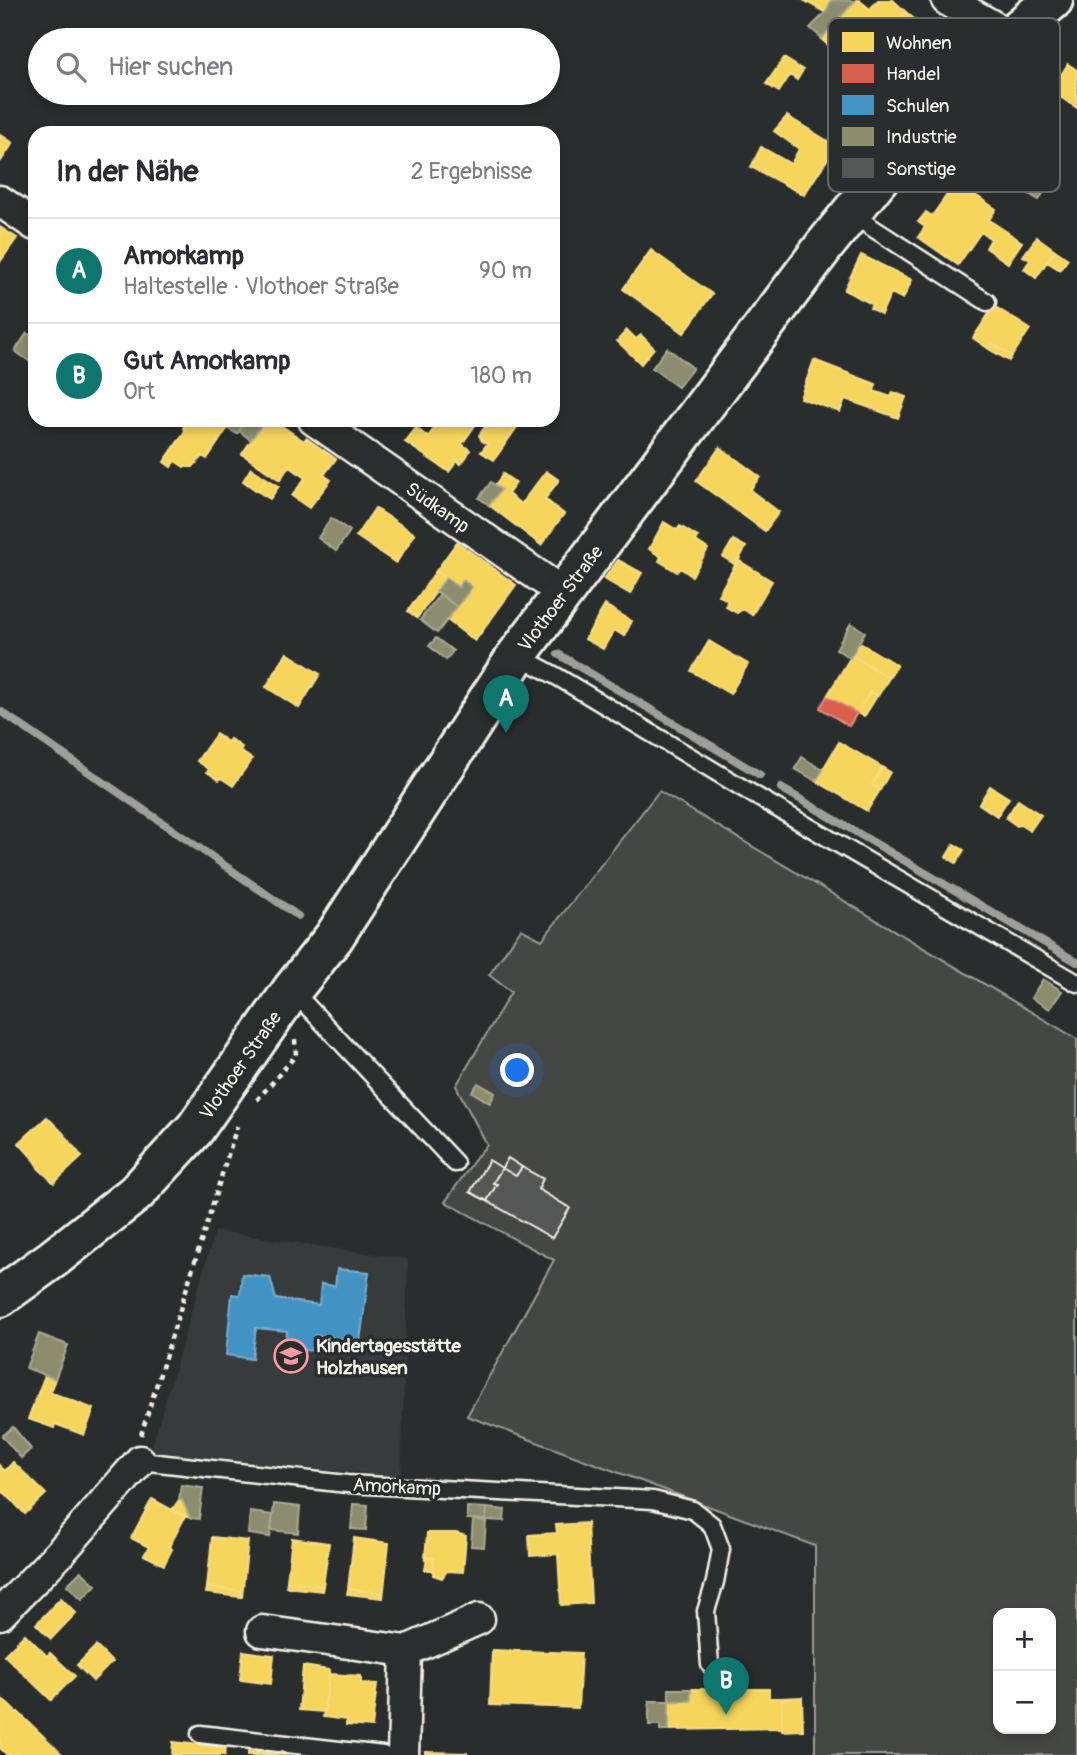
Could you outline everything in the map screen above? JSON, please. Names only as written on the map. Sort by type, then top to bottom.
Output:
[{"type":"street","points":[[947,0],[978,18]]},
{"type":"street","name":"Vlothoer Straße","points":[[1032,18],[1053,0]]},
{"type":"street","name":"Vlothoer Straße","points":[[0,1297],[136,1193],[195,1129],[286,998],[334,937],[517,655],[825,244],[868,192]]},
{"type":"street","points":[[0,201],[28,220]]},
{"type":"street","name":"Südkamp","points":[[324,427],[563,593]]},
{"type":"street","points":[[0,1614],[58,1555],[139,1461]]},
{"type":"street","points":[[262,1631],[406,1651],[479,1619]]},
{"type":"street","points":[[403,1755],[406,1651]]},
{"type":"lane","points":[[850,214],[988,302]]},
{"type":"lane","points":[[517,655],[1077,983]]},
{"type":"lane","points":[[286,998],[455,1163]]},
{"type":"lane","name":"Amorkamp","points":[[139,1461],[347,1484],[653,1500],[693,1510],[712,1525],[721,1549],[706,1611],[710,1665]]},
{"type":"lane","points":[[200,1734],[383,1755]]},
{"type":"path","points":[[255,1101],[296,1055],[294,1027],[286,998]]},
{"type":"path","points":[[139,1461],[142,1429],[239,1120]]},
{"type":"shaded area","points":[[659,791],[1077,1039],[1077,1755],[815,1755],[815,1546],[467,1416],[554,1260],[445,1202],[487,1145],[456,1086],[511,992],[489,975],[521,929],[542,940]]},
{"type":"shaded area","name":"Kindertagesstätte Holzhausen","points":[[215,1231],[408,1259],[401,1477],[150,1453]]},
{"type":"building: Wohnen","points":[[803,0],[831,0],[824,12]]},
{"type":"building: Wohnen","points":[[856,0],[870,9],[878,0],[893,0],[906,12],[901,18],[840,18]]},
{"type":"building: Wohnen","points":[[906,12],[913,18],[901,18]]},
{"type":"building: Wohnen","points":[[828,31],[828,45],[821,39]]},
{"type":"building: Wohnen","points":[[784,58],[803,70],[797,80],[790,75],[779,92],[766,84]]},
{"type":"building: Wohnen","points":[[1068,64],[1077,70],[1077,108],[1060,97],[1060,77]]},
{"type":"building: Wohnen","points":[[787,116],[828,141],[828,158],[804,195],[751,167],[761,147],[791,164],[799,149],[774,131]]},
{"type":"building: Wohnen","points":[[0,134],[13,143],[1,161],[0,160]]},
{"type":"building: Wohnen","points":[[949,192],[971,192],[996,209],[989,220],[1022,242],[1008,263],[986,248],[991,239],[981,232],[958,265],[918,237],[925,227],[918,222],[926,212],[932,216]]},
{"type":"building: Wohnen","points":[[0,227],[17,238],[0,262]]},
{"type":"building: Wohnen","points":[[1037,237],[1055,250],[1036,278],[1024,269],[1030,260],[1023,256]]},
{"type":"building: Wohnen","points":[[651,250],[712,294],[684,333],[623,289]]},
{"type":"building: Wohnen","points":[[1055,250],[1068,259],[1060,270],[1047,262]]},
{"type":"building: Wohnen","points":[[861,255],[912,280],[903,299],[891,293],[881,314],[870,308],[872,304],[844,290]]},
{"type":"building: Wohnen","points":[[994,306],[1030,329],[1012,356],[992,343],[989,349],[973,338]]},
{"type":"building: Wohnen","points":[[627,330],[636,339],[641,335],[654,348],[641,364],[617,341]]},
{"type":"building: Wohnen","points":[[992,343],[1012,356],[1009,361],[989,349]]},
{"type":"building: Wohnen","points":[[814,360],[876,384],[874,391],[891,397],[893,392],[906,397],[898,418],[845,399],[840,412],[800,398]]},
{"type":"building: Wohnen","points":[[228,427],[207,459],[202,456],[193,467],[184,467],[175,461],[171,467],[164,462],[185,431],[183,428]]},
{"type":"building: Wohnen","points":[[260,427],[283,427],[304,441],[306,438],[336,459],[324,475],[331,480],[309,508],[292,496],[305,478],[289,466],[280,480],[242,454]]},
{"type":"building: Wohnen","points":[[435,427],[474,427],[462,444],[470,450],[467,456],[461,464],[457,461],[449,472],[405,442],[416,428],[428,437]]},
{"type":"building: Wohnen","points":[[485,427],[517,427],[494,460],[481,452],[487,444],[479,435]]},
{"type":"building: Wohnen","points":[[720,447],[760,477],[750,490],[779,512],[765,531],[696,481]]},
{"type":"building: Wohnen","points":[[251,468],[266,478],[257,491],[243,481]]},
{"type":"building: Wohnen","points":[[546,471],[559,480],[545,499],[564,514],[541,545],[489,505],[501,490],[495,485],[503,474],[516,483],[508,494],[521,504]]},
{"type":"building: Wohnen","points":[[266,478],[279,486],[270,499],[257,491]]},
{"type":"building: Wohnen","points":[[375,508],[415,534],[396,563],[356,536]]},
{"type":"building: Wohnen","points":[[664,522],[677,530],[680,526],[698,537],[696,541],[708,549],[692,576],[680,568],[677,572],[659,561],[661,557],[649,549]]},
{"type":"building: Wohnen","points":[[733,540],[746,547],[736,565],[723,557]]},
{"type":"building: Wohnen","points":[[457,542],[516,585],[475,641],[447,620],[472,587],[463,580],[458,587],[436,571]]},
{"type":"building: Wohnen","points":[[618,560],[642,573],[630,594],[604,579]]},
{"type":"building: Wohnen","points":[[738,560],[772,581],[752,615],[743,609],[737,613],[726,607],[727,600],[718,595]]},
{"type":"building: Wohnen","points":[[436,571],[446,578],[417,618],[408,611]]},
{"type":"building: Wohnen","points":[[605,605],[632,621],[624,636],[614,630],[603,649],[585,639]]},
{"type":"building: Wohnen","points":[[709,641],[748,664],[730,694],[691,671]]},
{"type":"building: Wohnen","points":[[860,643],[897,665],[889,678],[852,655]]},
{"type":"building: Wohnen","points":[[287,653],[320,674],[299,708],[266,687]]},
{"type":"building: Wohnen","points":[[852,655],[889,678],[878,696],[870,692],[857,713],[827,696]]},
{"type":"building: Wohnen","points":[[870,692],[877,696],[864,717],[857,713]]},
{"type":"building: Wohnen","points":[[216,734],[242,747],[240,751],[252,759],[233,786],[207,772],[209,769],[197,761]]},
{"type":"building: Wohnen","points":[[839,742],[882,767],[872,785],[880,790],[867,811],[816,781]]},
{"type":"building: Wohnen","points":[[882,767],[890,772],[880,790],[872,785]]},
{"type":"building: Wohnen","points":[[990,786],[1009,798],[997,816],[979,804]]},
{"type":"building: Wohnen","points":[[1018,800],[1041,815],[1030,831],[1006,818]]},
{"type":"building: Wohnen","points":[[954,844],[964,850],[956,863],[946,857]]},
{"type":"building: Wohnen","points":[[47,1117],[82,1157],[54,1183],[38,1168],[19,1143]]},
{"type":"building: Wohnen","points":[[45,1375],[55,1379],[50,1392],[94,1409],[84,1435],[55,1424],[54,1428],[28,1419]]},
{"type":"building: Wohnen","points":[[13,1462],[46,1494],[25,1514],[4,1492],[0,1494],[0,1466],[5,1471]]},
{"type":"building: Wohnen","points":[[152,1499],[185,1517],[169,1547],[172,1549],[164,1565],[144,1555],[149,1547],[131,1538]]},
{"type":"building: Wohnen","points":[[179,1500],[182,1500],[190,1518],[172,1510]]},
{"type":"building: Wohnen","points":[[587,1523],[591,1603],[561,1605],[558,1554],[530,1556],[529,1535],[557,1533],[556,1525]]},
{"type":"building: Wohnen","points":[[427,1533],[456,1533],[466,1536],[463,1572],[447,1571],[442,1578],[433,1575],[433,1558],[425,1559]]},
{"type":"building: Wohnen","points":[[212,1537],[248,1541],[242,1597],[241,1591],[207,1587]]},
{"type":"building: Wohnen","points":[[292,1538],[329,1543],[323,1586],[287,1581]]},
{"type":"building: Wohnen","points":[[354,1538],[389,1543],[383,1598],[381,1593],[348,1589]]},
{"type":"building: Wohnen","points":[[427,1557],[433,1558],[432,1570],[425,1570]]},
{"type":"building: Wohnen","points":[[287,1581],[323,1586],[322,1591],[286,1587]]},
{"type":"building: Wohnen","points":[[207,1587],[241,1591],[240,1597],[206,1593]]},
{"type":"building: Wohnen","points":[[348,1589],[381,1593],[381,1598],[347,1594]]},
{"type":"building: Wohnen","points":[[61,1598],[76,1613],[51,1639],[36,1624]]},
{"type":"building: Wohnen","points":[[25,1634],[47,1656],[50,1653],[75,1676],[51,1700],[4,1655]]},
{"type":"building: Wohnen","points":[[96,1646],[112,1662],[93,1681],[77,1665]]},
{"type":"building: Wohnen","points":[[492,1650],[581,1653],[578,1708],[490,1705]]},
{"type":"building: Wohnen","points":[[243,1651],[274,1655],[271,1684],[240,1680]]},
{"type":"building: Wohnen","points":[[303,1666],[330,1670],[324,1712],[299,1710]]},
{"type":"building: Wohnen","points":[[329,1674],[361,1676],[361,1683],[377,1684],[372,1727],[346,1725],[346,1720],[323,1717]]},
{"type":"building: Wohnen","points":[[691,1689],[769,1689],[769,1698],[782,1698],[782,1728],[669,1730],[669,1701],[691,1701]]},
{"type":"building: Wohnen","points":[[0,1697],[63,1755],[7,1755],[0,1748]]},
{"type":"building: Wohnen","points":[[802,1697],[803,1730],[782,1731],[782,1698]]},
{"type":"building: Wohnen","points":[[173,1742],[226,1748],[225,1755],[172,1755]]},
{"type":"building: Wohnen","points":[[248,1751],[288,1755],[248,1755]]},
{"type":"building: Wohnen","points":[[425,1752],[467,1753],[467,1755],[425,1755]]},
{"type":"building: Handel","points":[[827,696],[857,713],[849,726],[820,708]]},
{"type":"building: Schulen","points":[[337,1269],[369,1272],[360,1342],[315,1335],[313,1351],[285,1348],[287,1331],[256,1328],[252,1359],[226,1355],[232,1294],[240,1295],[242,1274],[270,1277],[276,1299],[319,1305],[321,1284],[335,1286]]},
{"type":"building: Industrie","points":[[831,0],[855,1],[840,18],[828,18],[828,31],[822,38],[810,28],[826,12]]},
{"type":"building: Industrie","points":[[1026,192],[1044,192],[1039,200]]},
{"type":"building: Industrie","points":[[27,333],[28,360],[15,351]]},
{"type":"building: Industrie","points":[[667,348],[693,368],[678,387],[652,368]]},
{"type":"building: Industrie","points":[[228,427],[242,427],[237,434]]},
{"type":"building: Industrie","points":[[242,427],[260,427],[251,440],[239,431]]},
{"type":"building: Industrie","points":[[491,482],[501,490],[489,505],[479,498]]},
{"type":"building: Industrie","points":[[331,518],[350,531],[336,551],[318,538]]},
{"type":"building: Industrie","points":[[446,578],[458,587],[463,580],[472,587],[457,607],[436,591]]},
{"type":"building: Industrie","points":[[440,594],[457,607],[437,633],[420,620]]},
{"type":"building: Industrie","points":[[851,623],[865,632],[850,658],[836,649]]},
{"type":"building: Industrie","points":[[436,638],[453,651],[446,660],[429,646]]},
{"type":"building: Industrie","points":[[802,757],[823,770],[816,781],[795,769]]},
{"type":"building: Industrie","points":[[1043,979],[1062,991],[1050,1009],[1031,998]]},
{"type":"building: Industrie","points":[[478,1083],[495,1093],[490,1103],[472,1092]]},
{"type":"building: Industrie","points":[[39,1334],[68,1345],[55,1379],[26,1368]]},
{"type":"building: Industrie","points":[[13,1427],[31,1449],[21,1458],[2,1436]]},
{"type":"building: Industrie","points":[[181,1485],[203,1488],[199,1519],[190,1518],[182,1500],[179,1500]]},
{"type":"building: Industrie","points":[[274,1504],[300,1507],[298,1533],[271,1530]]},
{"type":"building: Industrie","points":[[353,1504],[368,1505],[366,1530],[351,1529]]},
{"type":"building: Industrie","points":[[467,1507],[487,1508],[486,1520],[467,1519]]},
{"type":"building: Industrie","points":[[487,1508],[505,1510],[504,1521],[486,1520]]},
{"type":"building: Industrie","points":[[250,1512],[273,1515],[270,1537],[248,1534]]},
{"type":"building: Industrie","points":[[473,1520],[486,1521],[484,1547],[471,1546]]},
{"type":"building: Industrie","points":[[81,1571],[96,1585],[82,1599],[67,1585]]},
{"type":"building: Industrie","points":[[669,1689],[691,1689],[691,1701],[669,1701]]},
{"type":"building: Industrie","points":[[649,1701],[669,1701],[669,1730],[660,1730],[660,1725],[649,1725]]},
{"type":"building: Sonstige","points":[[508,1158],[522,1167],[516,1176],[502,1168]]},
{"type":"building: Sonstige","points":[[489,1160],[502,1168],[487,1201],[470,1192]]},
{"type":"building: Sonstige","points":[[522,1167],[543,1179],[538,1189],[570,1208],[552,1238],[487,1201],[502,1168],[516,1176]]},
{"type":"waterway","points":[[558,654],[760,775]]},
{"type":"waterway","points":[[0,711],[298,916]]},
{"type":"waterway","points":[[781,788],[1077,962]]},
{"type":"place","name":"Amorkamp","points":[[506,733]]},
{"type":"place","name":"Kindertagesstätte Holzhausen","points":[[291,1356]]},
{"type":"place","name":"Gut Amorkamp","points":[[726,1715]]}]
